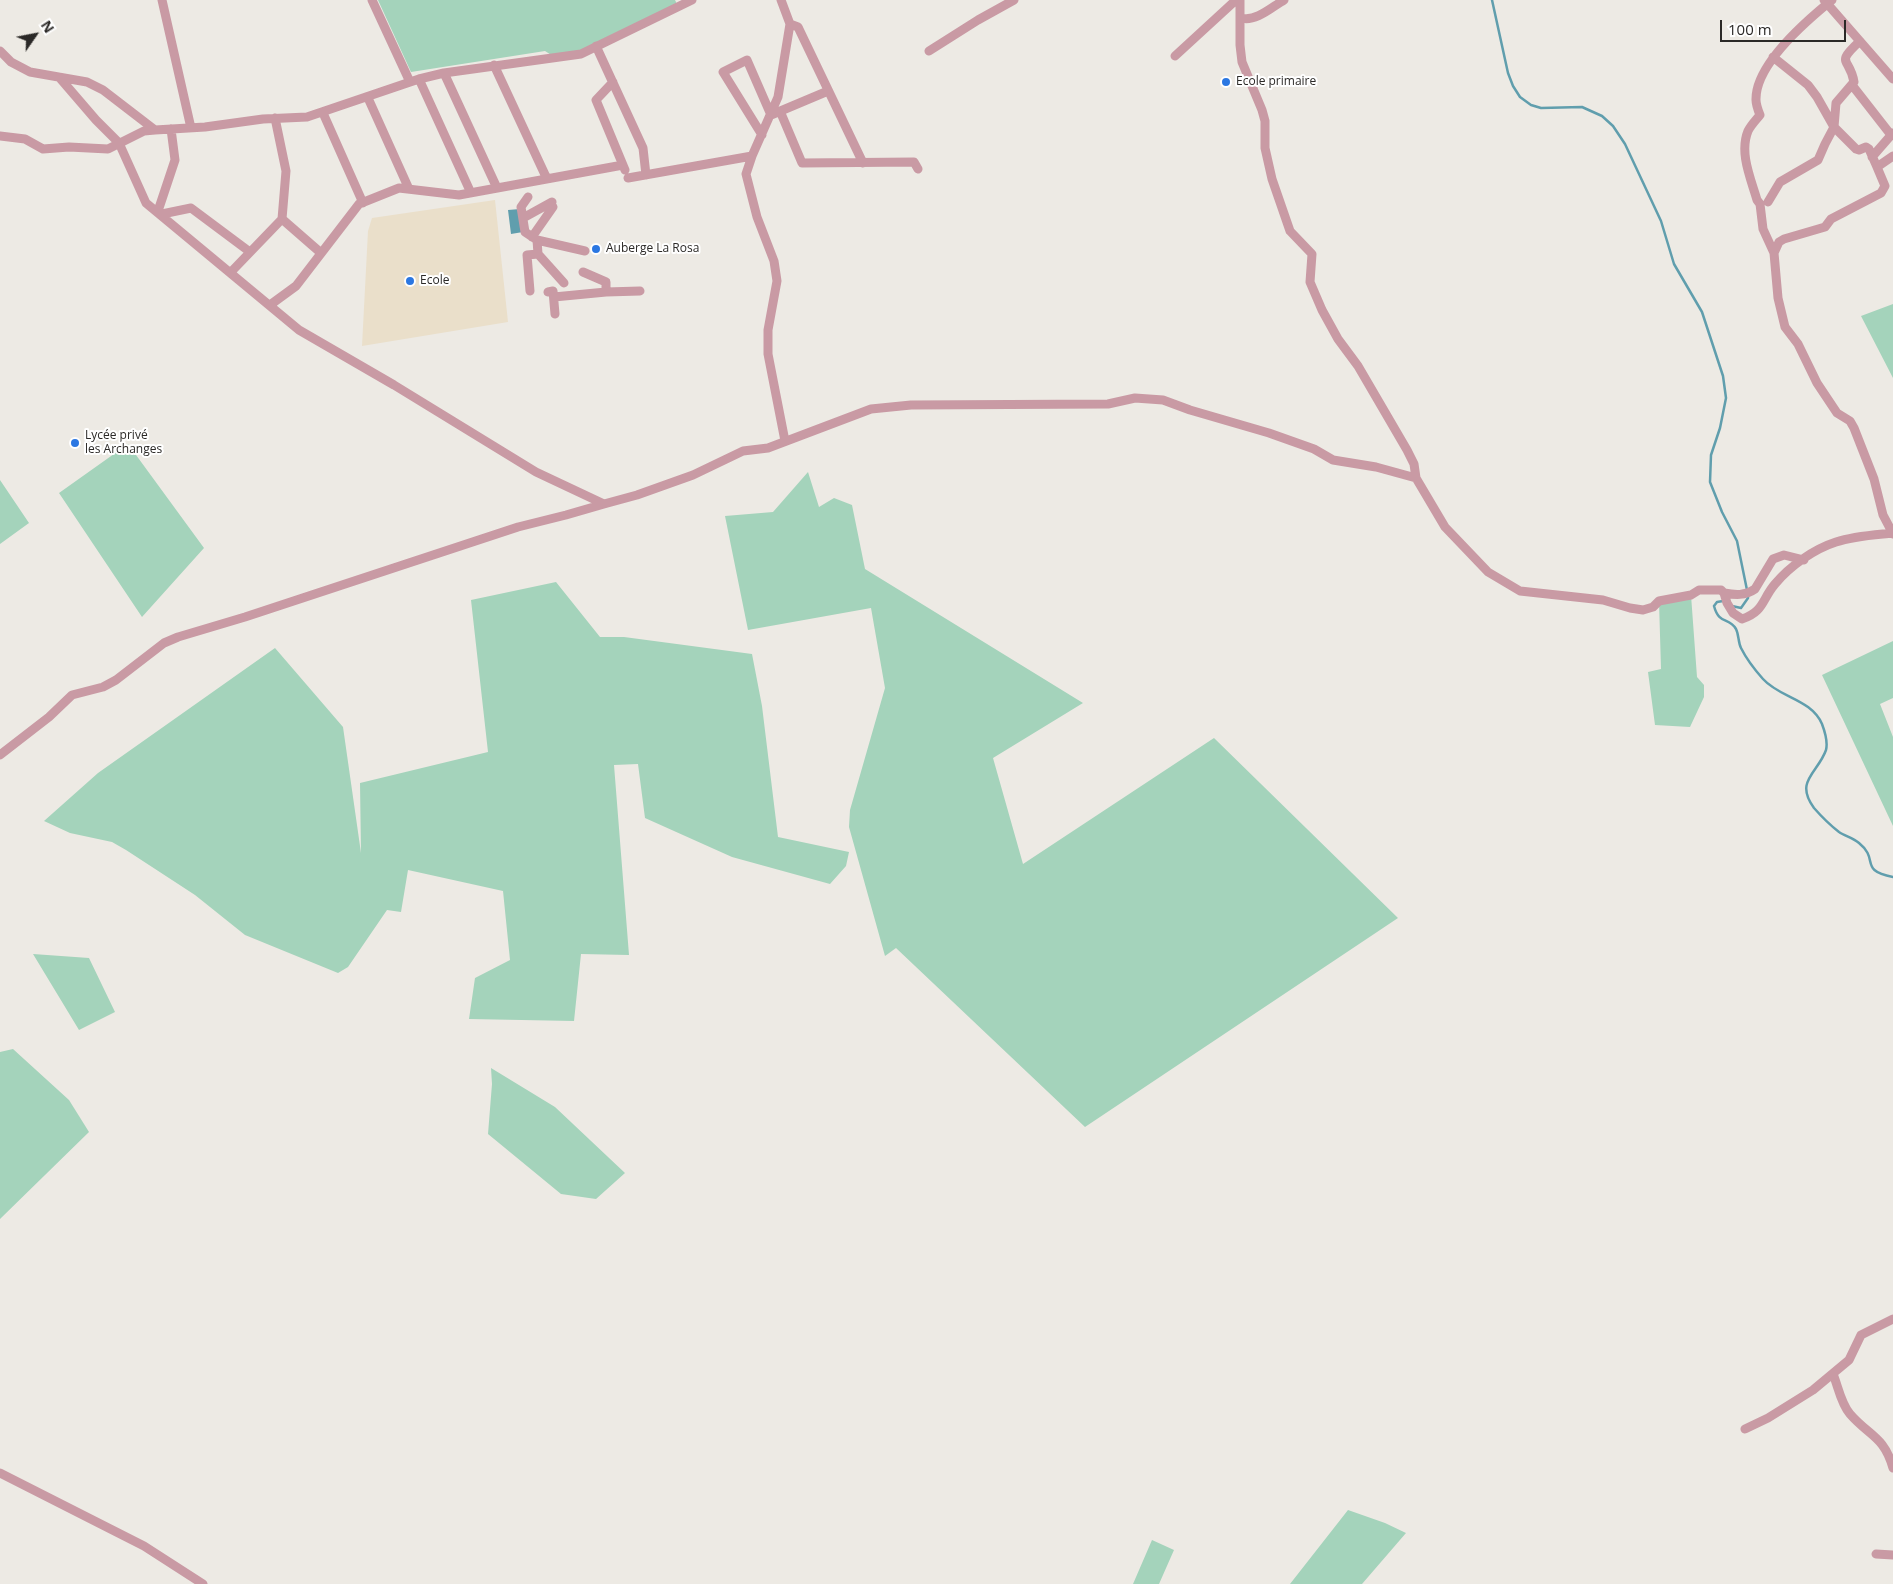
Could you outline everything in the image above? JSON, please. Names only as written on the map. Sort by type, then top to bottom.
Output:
[{"type":"street","points":[[162,0],[191,128]]},
{"type":"street","points":[[372,0],[471,193]]},
{"type":"street","points":[[0,136],[25,139],[44,149],[69,147],[108,149],[144,131],[191,128],[276,118],[306,118],[414,81],[444,73],[581,54],[692,0]]},
{"type":"street","points":[[781,0],[790,24],[775,113],[752,156],[746,174],[757,218],[774,261],[777,281],[768,330],[768,354],[785,441]]},
{"type":"street","points":[[929,51],[1014,0]]},
{"type":"street","points":[[1238,0],[1241,18],[1240,45],[1242,62],[1262,110],[1268,162],[1290,231],[1312,254],[1310,282],[1322,310],[1341,344],[1358,366],[1407,450],[1414,464],[1416,478],[1445,527],[1488,572],[1520,591],[1603,600],[1643,610],[1653,607],[1659,602],[1690,595],[1699,590],[1721,590],[1724,593],[1739,595],[1750,592],[1755,589],[1773,559],[1784,556],[1804,560]]},
{"type":"street","points":[[1175,56],[1238,0]]},
{"type":"street","points":[[1241,18],[1254,18],[1284,0]]},
{"type":"street","points":[[1724,593],[1727,603],[1737,617],[1742,619],[1753,615],[1776,582],[1788,570],[1804,560],[1836,542],[1868,535],[1893,534],[1883,515],[1874,479],[1854,428],[1850,421],[1837,413],[1818,383],[1798,344],[1785,327],[1778,298],[1774,252],[1764,229],[1760,204],[1757,200],[1746,163],[1745,147],[1748,131],[1760,115],[1756,100],[1758,85],[1764,69],[1779,50],[1827,1],[1893,79]]},
{"type":"street","points":[[790,24],[798,27],[863,163]]},
{"type":"street","points":[[1768,202],[1780,182],[1818,160],[1824,144],[1834,127],[1836,103],[1852,85],[1854,78],[1845,59],[1846,54],[1860,41]]},
{"type":"street","points":[[596,46],[643,148],[646,175]]},
{"type":"street","points":[[0,52],[11,62],[30,72],[87,82],[102,90],[155,130]]},
{"type":"street","points":[[1773,57],[1808,85],[1834,127],[1856,149],[1868,148],[1885,186],[1881,193],[1831,219],[1825,227],[1784,239],[1779,242],[1774,252]]},
{"type":"street","points":[[762,136],[723,72],[747,60],[802,163],[914,162],[918,169]]},
{"type":"street","points":[[494,65],[547,179]]},
{"type":"street","points":[[444,73],[498,188]]},
{"type":"street","points":[[59,77],[96,120],[119,142],[146,203],[160,212],[299,330],[394,385],[536,472],[604,504]]},
{"type":"street","points":[[613,82],[596,100],[629,179],[752,156]]},
{"type":"street","points":[[1852,85],[1892,134],[1872,157]]},
{"type":"street","points":[[775,113],[828,90]]},
{"type":"street","points":[[368,98],[409,189]]},
{"type":"street","points":[[324,113],[363,203]]},
{"type":"street","points":[[231,272],[282,219],[286,171],[276,118]]},
{"type":"street","points":[[160,212],[175,160],[171,129]]},
{"type":"street","points":[[1878,167],[1893,156]]},
{"type":"street","points":[[270,305],[296,286],[359,204],[399,188],[459,195],[623,165]]},
{"type":"street","points":[[528,197],[521,207],[524,232],[535,239],[585,251]]},
{"type":"street","points":[[522,218],[548,203],[535,239],[538,254],[564,283]]},
{"type":"street","points":[[160,212],[191,208],[250,252]]},
{"type":"street","points":[[282,219],[321,253]]},
{"type":"street","points":[[530,291],[527,256],[538,254]]},
{"type":"street","points":[[583,272],[606,282],[606,292]]},
{"type":"street","points":[[557,311],[551,294],[640,291]]},
{"type":"street","points":[[0,755],[49,717],[72,695],[103,687],[116,680],[164,643],[178,637],[245,617],[518,527],[637,495],[693,475],[742,451],[762,449],[871,408],[887,406],[1108,404],[1145,398],[1163,400],[1190,410],[1269,433],[1314,449],[1333,460],[1376,467],[1416,478]]},
{"type":"street","points":[[1745,1429],[1768,1418],[1813,1390],[1849,1360],[1861,1335],[1893,1319]]},
{"type":"street","points":[[1833,1374],[1849,1413],[1880,1440],[1893,1468]]},
{"type":"street","points":[[0,1473],[144,1546],[203,1584]]},
{"type":"street","points":[[1876,1554],[1893,1555]]},
{"type":"shaded area","points":[[495,200],[508,322],[362,346],[368,231],[372,218]]},
{"type":"green space","points":[[378,0],[675,0],[678,6],[581,54],[556,58],[545,51],[411,72]]},
{"type":"green space","points":[[1893,304],[1893,378],[1861,316]]},
{"type":"green space","points":[[128,444],[204,548],[142,617],[59,493]]},
{"type":"green space","points":[[808,472],[819,507],[834,498],[852,505],[865,569],[1083,703],[993,758],[1023,864],[1214,738],[1398,918],[1085,1127],[896,948],[885,956],[849,827],[850,810],[885,688],[871,608],[748,630],[725,516],[773,512]]},
{"type":"green space","points":[[0,480],[29,523],[0,544]]},
{"type":"green space","points":[[556,582],[600,637],[624,637],[752,654],[762,706],[778,837],[849,852],[846,866],[830,884],[732,857],[645,818],[638,764],[614,765],[629,955],[581,954],[574,1021],[469,1019],[475,978],[510,960],[503,891],[408,870],[401,912],[387,910],[348,967],[338,973],[245,935],[195,895],[112,842],[70,833],[44,821],[98,773],[275,648],[343,727],[361,853],[360,783],[488,752],[471,600]]},
{"type":"green space","points":[[1691,595],[1697,677],[1704,685],[1704,697],[1690,727],[1655,725],[1648,672],[1661,669],[1659,601]]},
{"type":"green space","points":[[1893,641],[1893,698],[1880,704],[1893,737],[1893,826],[1822,675]]},
{"type":"green space","points":[[33,954],[89,958],[115,1012],[79,1030]]},
{"type":"green space","points":[[13,1049],[69,1100],[89,1132],[0,1219],[0,1052]]},
{"type":"green space","points":[[491,1068],[555,1107],[625,1173],[596,1199],[561,1194],[488,1134],[492,1084]]},
{"type":"green space","points":[[1348,1510],[1385,1523],[1406,1533],[1362,1584],[1290,1584]]},
{"type":"green space","points":[[1152,1540],[1174,1550],[1159,1584],[1133,1584]]},
{"type":"water","points":[[520,209],[523,232],[511,234],[508,210]]},
{"type":"waterway","points":[[1492,0],[1508,73],[1520,97],[1531,105],[1541,108],[1582,107],[1602,116],[1613,126],[1625,144],[1661,221],[1674,264],[1702,312],[1723,376],[1726,398],[1720,428],[1711,455],[1710,482],[1722,512],[1737,541],[1747,590]]},
{"type":"waterway","points":[[1732,606],[1741,608],[1748,595]]},
{"type":"waterway","points":[[1723,601],[1717,602],[1714,606],[1716,612],[1736,629],[1741,648],[1757,672],[1778,691],[1811,709],[1822,724],[1827,747],[1807,784],[1808,799],[1814,808],[1839,832],[1857,841],[1865,849],[1872,868],[1882,874],[1893,877]]},
{"type":"place","name":"Ecole primaire","points":[[1226,82]]},
{"type":"place","name":"Auberge La Rosa","points":[[596,249]]},
{"type":"place","name":"Ecole","points":[[410,281]]},
{"type":"place","name":"Lycée privé les Archanges","points":[[75,443]]}]
